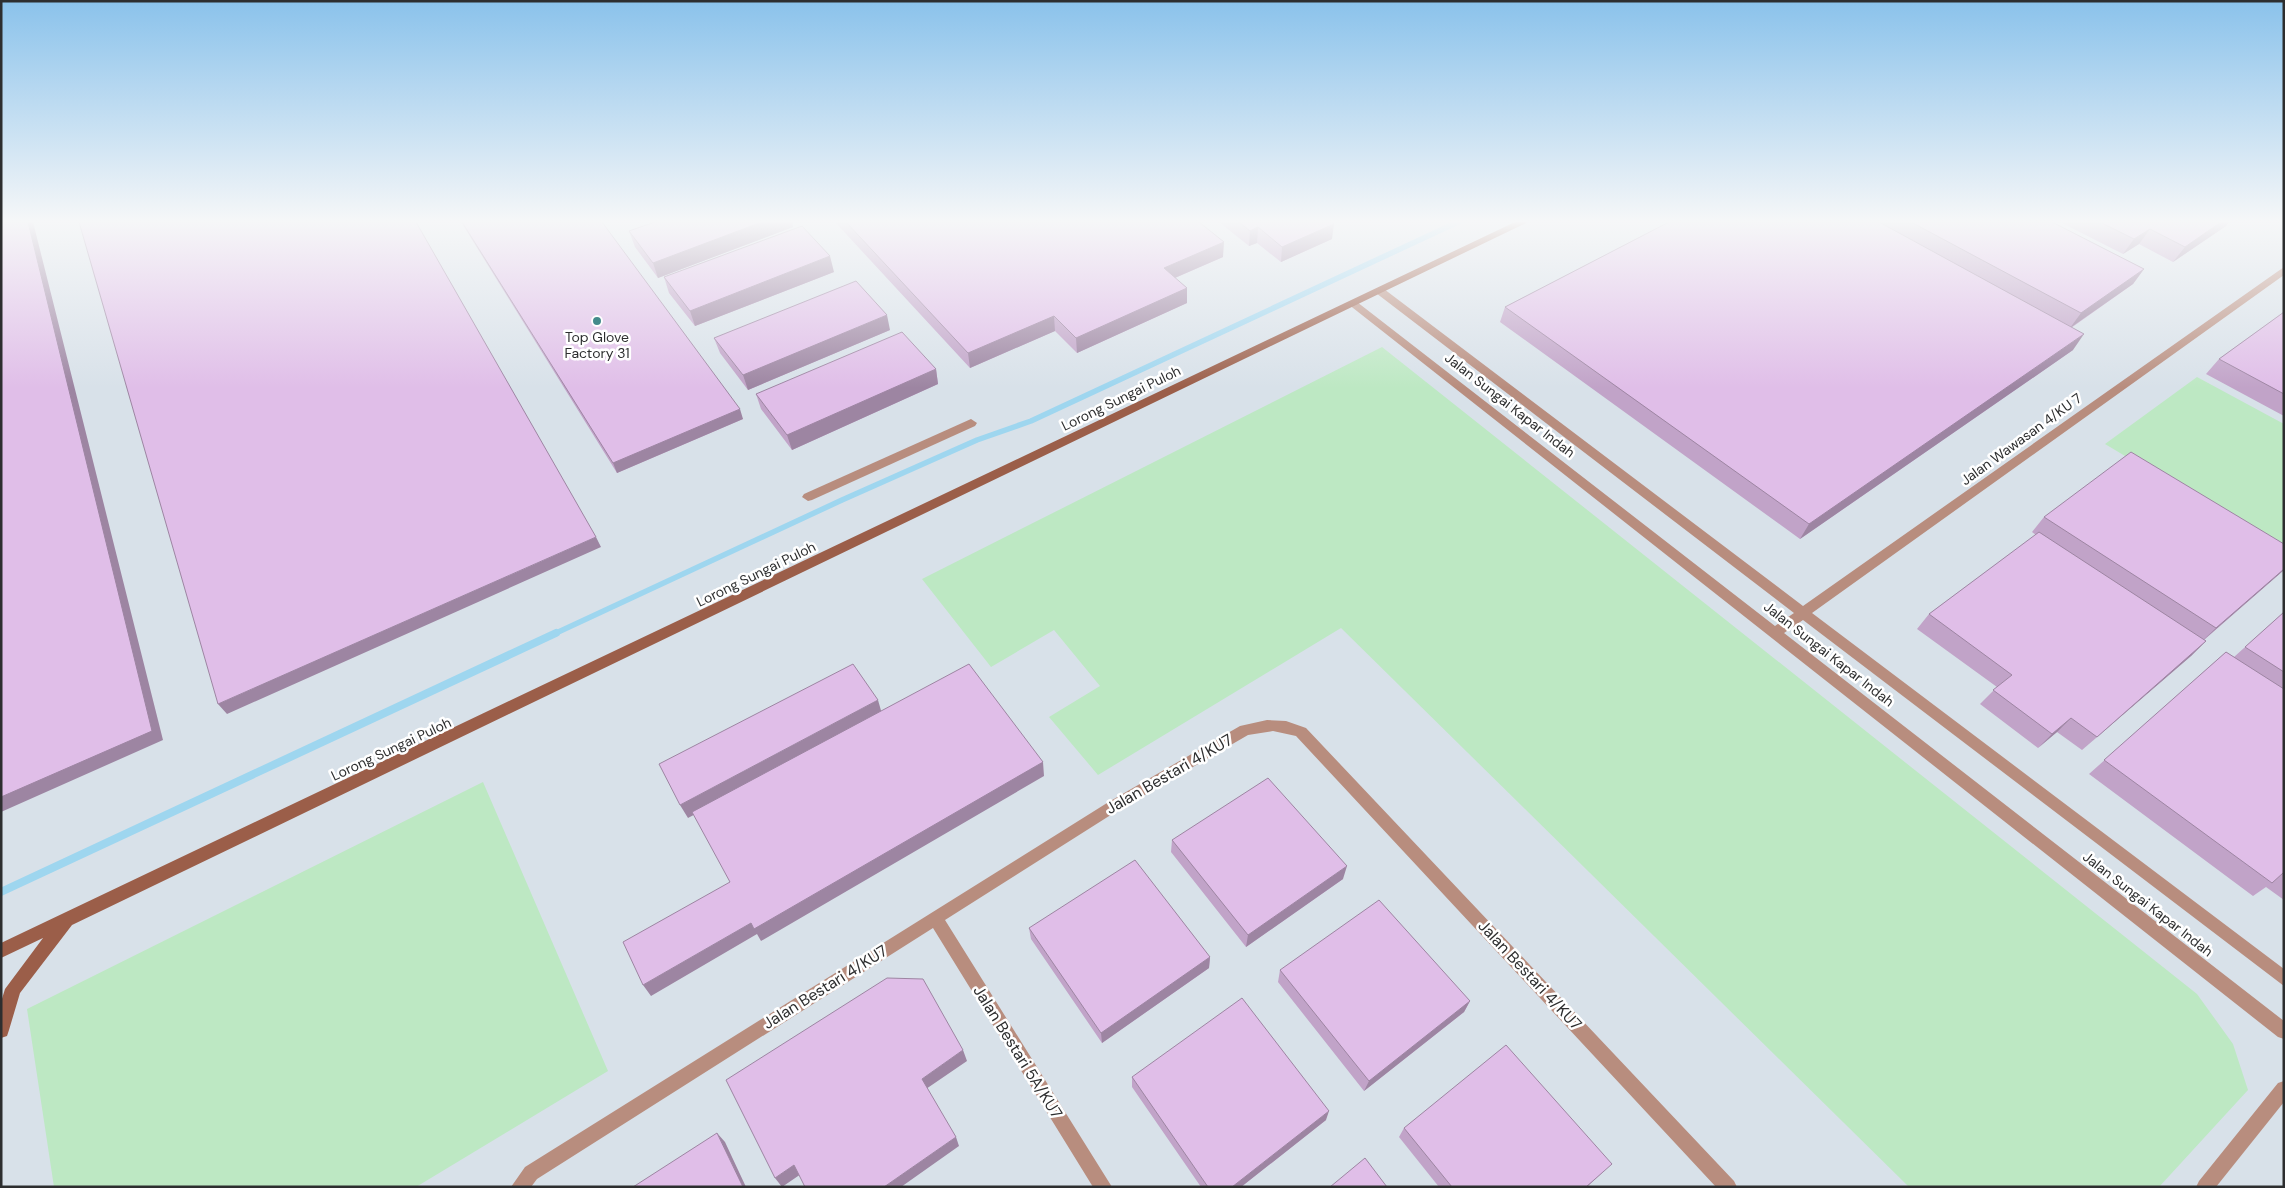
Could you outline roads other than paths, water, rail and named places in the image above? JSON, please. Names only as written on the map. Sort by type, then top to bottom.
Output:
[{"type":"street","name":"Lorong Sungai Puloh","points":[[1,951],[1408,277]]},
{"type":"street","name":"Jalan Wawasan 4/KU 7","points":[[1775,633],[2274,277]]},
{"type":"street","name":"Jalan Sungai Kapar Indah","points":[[1380,291],[2284,978]]},
{"type":"street","name":"Jalan Sungai Kapar Indah","points":[[1353,304],[2284,1032]]},
{"type":"street","points":[[808,497],[971,423]]},
{"type":"street","name":"Jalan Bestari 4/KU7","points":[[520,1187],[531,1173],[1112,807],[1245,730],[1282,724],[1301,732],[1728,1187]]},
{"type":"street","name":"Jalan Bestari 5A/KU7","points":[[935,918],[1103,1187]]},
{"type":"street","points":[[1,1030],[13,989],[68,919]]},
{"type":"street","points":[[2205,1187],[2284,1089]]},
{"type":"waterway","points":[[554,634],[842,500],[977,440],[1031,421],[1339,277]]},
{"type":"waterway","points":[[1,892],[556,633]]},
{"type":"place","name":"Top Glove Factory 31","points":[[597,321]]}]
